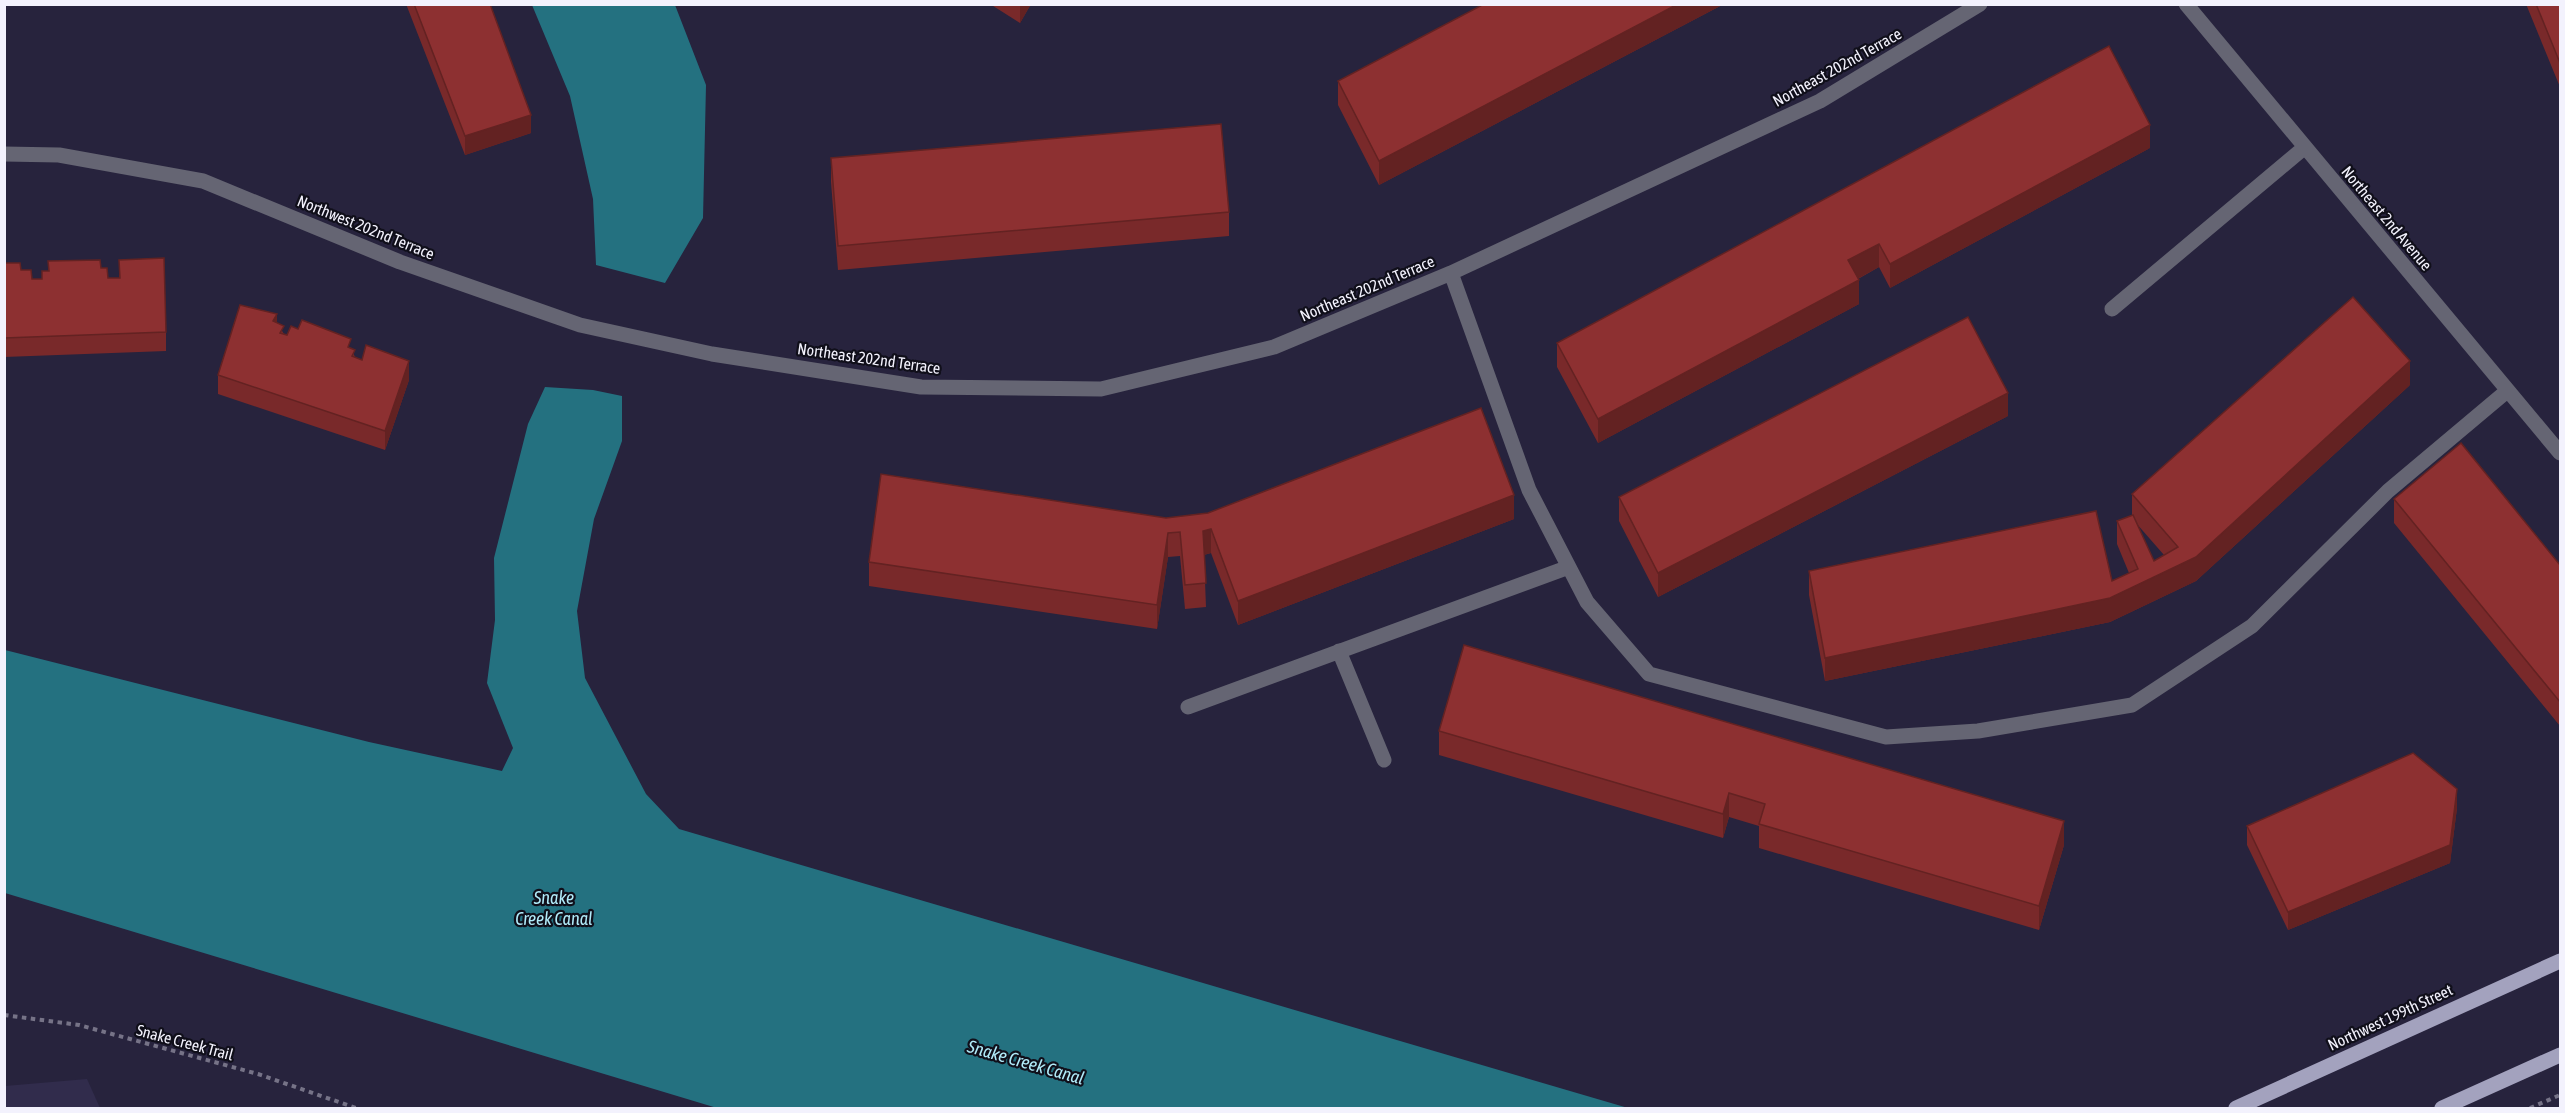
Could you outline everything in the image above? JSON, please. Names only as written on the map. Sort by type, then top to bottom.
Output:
[{"type":"main road","name":"Northwest 199th Street","points":[[2236,1108],[2560,961]]},
{"type":"main road","points":[[2442,1108],[2560,1055]]},
{"type":"street","name":"Northeast 202nd Terrace","points":[[712,354],[921,387],[1101,389],[1274,347],[1451,273],[1820,101],[1980,4]]},
{"type":"street","name":"Northeast 2nd Avenue","points":[[2186,4],[2560,453]]},
{"type":"street","points":[[2112,309],[2305,147]]},
{"type":"street","name":"Northwest 202nd Terrace","points":[[4,154],[58,155],[203,181],[400,262],[580,325],[712,354]]},
{"type":"street","points":[[1451,273],[1529,490],[1587,602],[1649,674],[1886,737],[1978,731],[2132,705],[2252,626],[2388,491],[2507,391]]},
{"type":"street","points":[[1188,707],[1569,567]]},
{"type":"street","points":[[1339,651],[1384,760]]},
{"type":"path","name":"Snake Creek Trail","points":[[4,1015],[79,1025],[258,1074],[356,1108]]},
{"type":"path","points":[[2530,1108],[2560,1095]]},
{"type":"shaded area","points":[[87,1079],[100,1108],[5,1108],[5,1086]]},
{"type":"water","points":[[532,5],[675,5],[706,85],[703,218],[665,283],[596,265],[593,199],[570,96]]},
{"type":"water","name":"Snake Creek Canal","points":[[545,387],[593,390],[622,396],[622,441],[594,519],[577,611],[585,678],[646,794],[679,829],[1628,1108],[717,1108],[5,893],[5,650],[369,742],[502,771],[513,748],[487,683],[495,620],[494,558],[528,424]]},
{"type":"building","points":[[414,4],[490,4],[531,115],[465,136]]},
{"type":"building","points":[[1484,4],[1678,4],[1379,161],[1338,81]]},
{"type":"building","points":[[2536,4],[2560,4],[2560,63]]},
{"type":"building","points":[[2109,46],[2150,125],[1890,264],[1879,244],[1848,260],[1859,280],[1598,419],[1557,343]]},
{"type":"building","points":[[1221,124],[1229,212],[838,246],[831,158]]},
{"type":"building","points":[[164,258],[166,332],[4,338],[4,263],[20,263],[21,270],[31,270],[32,279],[42,279],[42,271],[49,271],[48,261],[100,260],[101,268],[107,268],[108,278],[120,278],[119,260]]},
{"type":"building","points":[[2353,297],[2410,361],[2196,557],[2110,598],[1825,658],[1809,571],[2096,511],[2112,581],[2138,569],[2117,521],[2133,515],[2154,561],[2178,547],[2132,494]]},
{"type":"building","points":[[240,305],[277,314],[273,321],[284,326],[280,333],[287,335],[291,326],[298,329],[302,320],[351,339],[348,347],[355,350],[352,356],[362,360],[366,345],[409,361],[385,431],[218,375]]},
{"type":"building","points":[[1968,317],[2008,393],[1658,573],[1619,497]]},
{"type":"building","points":[[1481,408],[1514,495],[1238,601],[1211,529],[1203,531],[1206,583],[1185,585],[1180,532],[1168,533],[1157,605],[869,562],[881,474],[1166,518],[1208,513]]},
{"type":"building","points":[[2461,443],[2560,565],[2560,702],[2394,499]]},
{"type":"building","points":[[1464,645],[2064,821],[2039,906],[1759,824],[1765,804],[1729,793],[1723,814],[1439,731]]},
{"type":"building","points":[[2413,753],[2457,789],[2450,845],[2288,912],[2247,826]]}]
